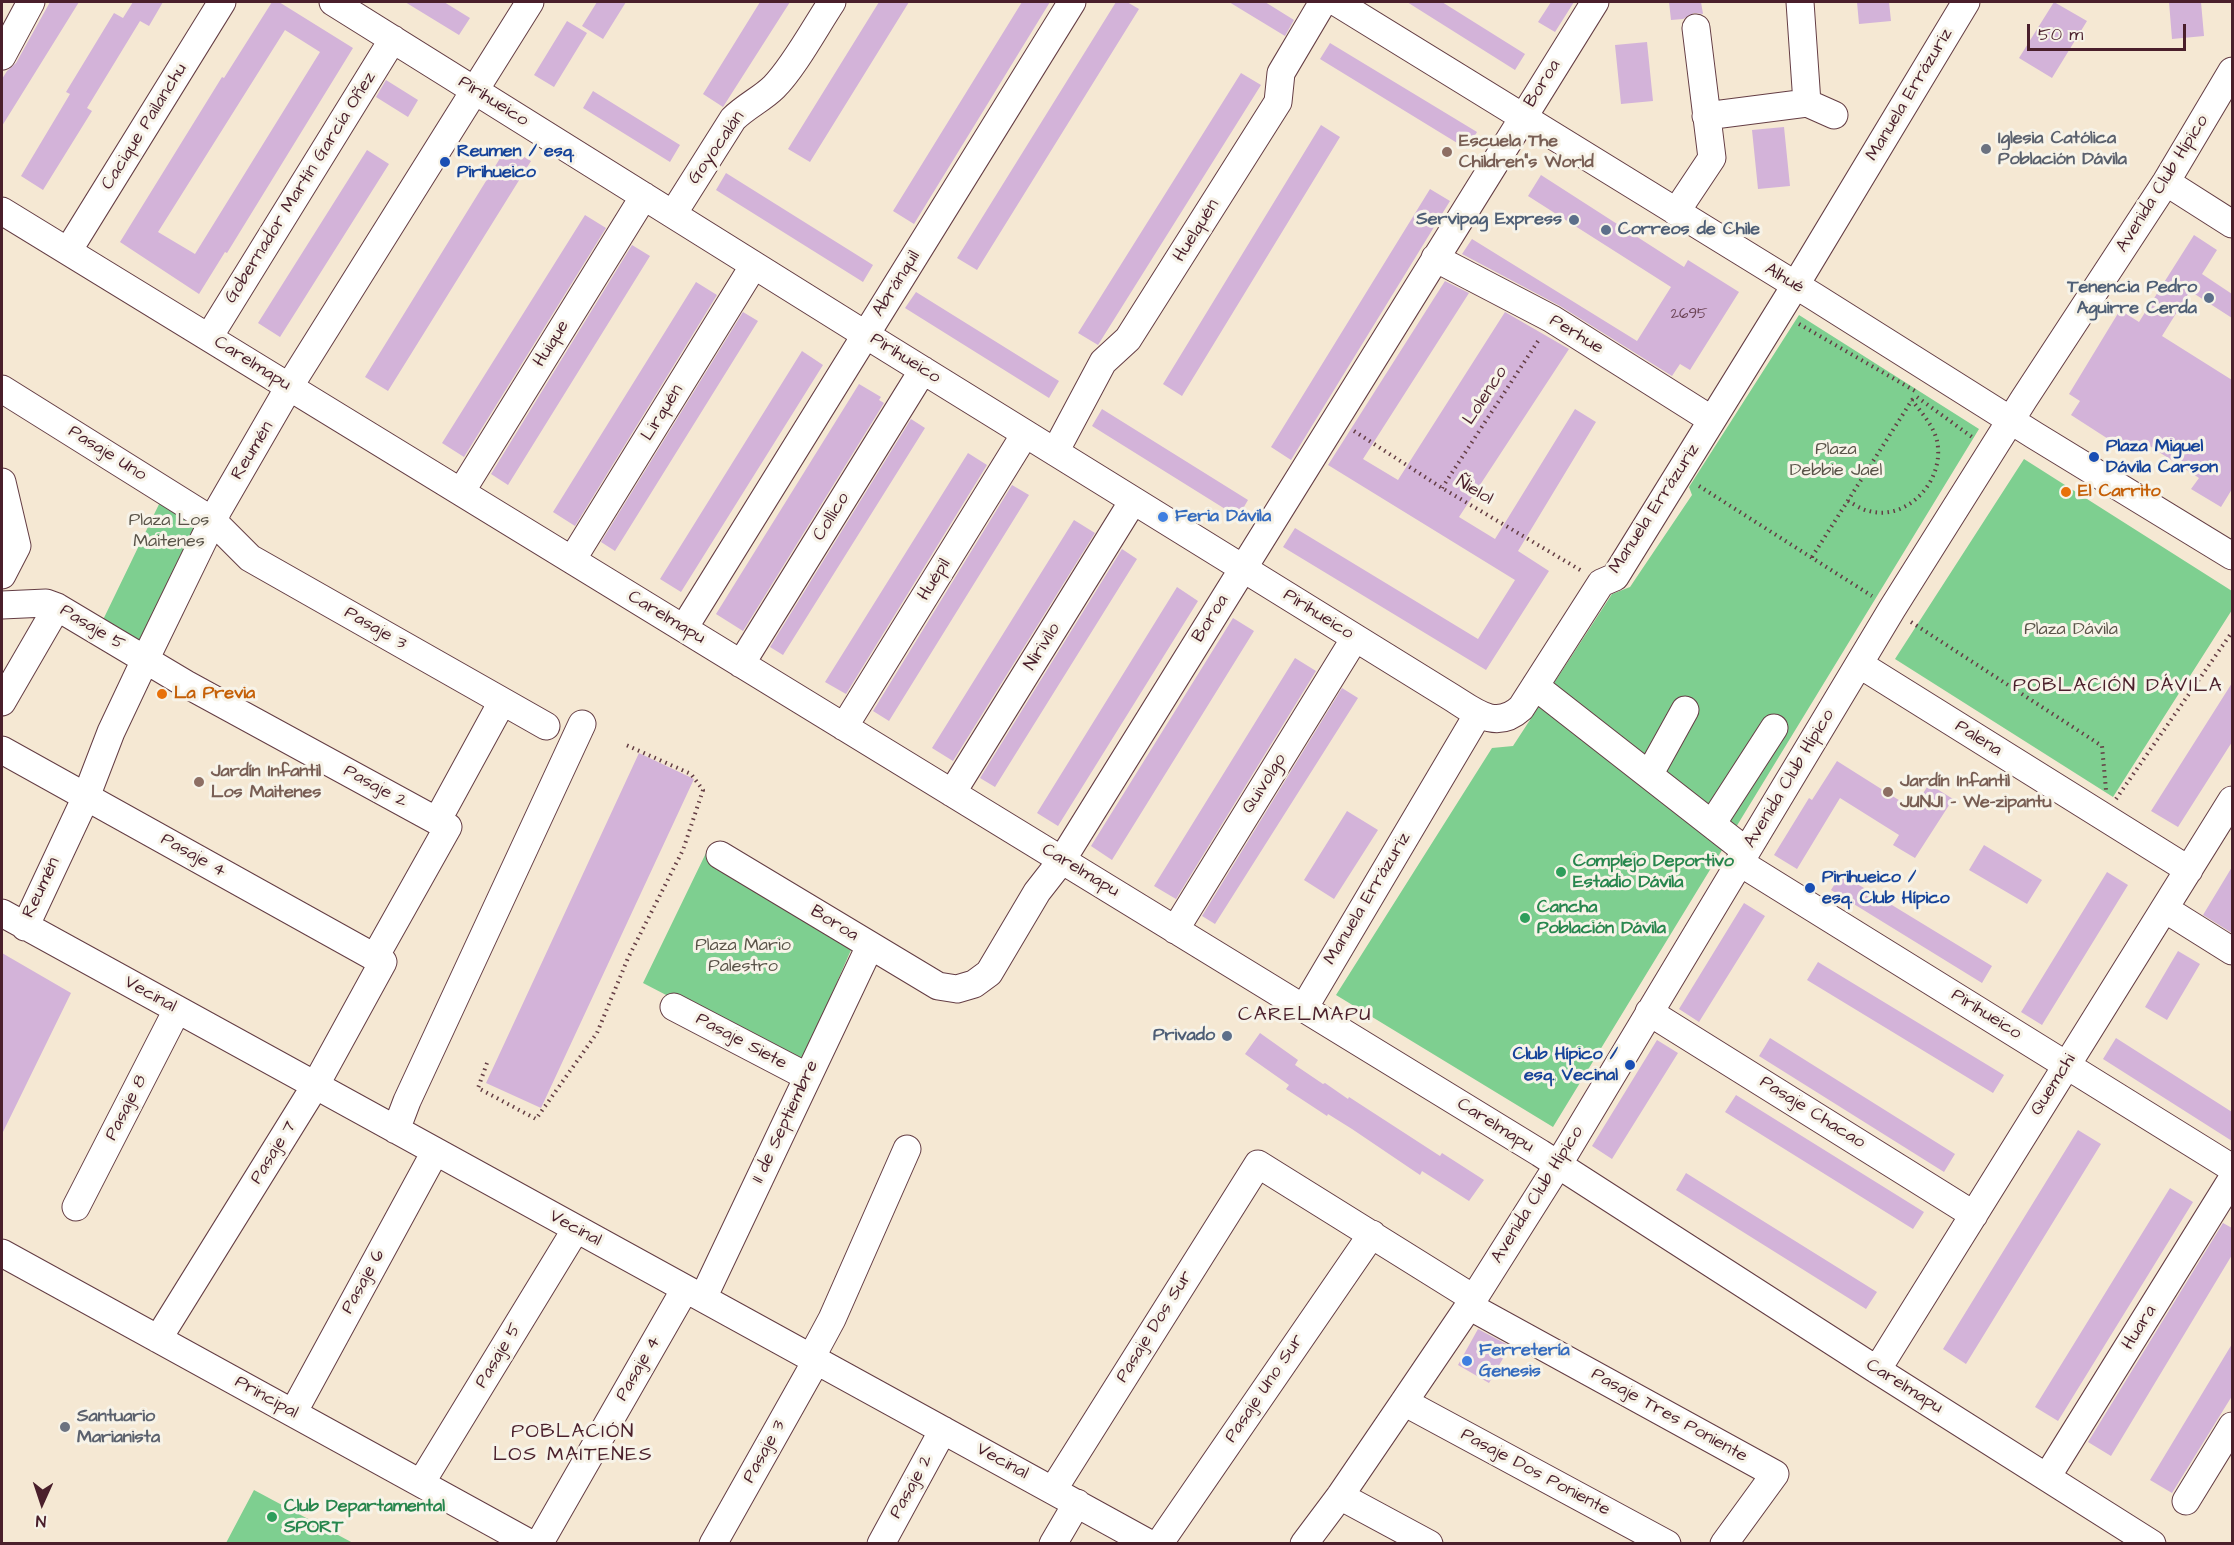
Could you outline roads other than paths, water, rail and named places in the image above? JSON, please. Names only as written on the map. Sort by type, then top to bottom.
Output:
[{"type":"street","points":[[2,56],[31,2]]},
{"type":"street","name":"Cacique Pailanchu","points":[[68,251],[222,2]]},
{"type":"street","name":"Pirihueico","points":[[333,2],[1478,714]]},
{"type":"street","name":"Reumén","points":[[25,927],[86,797],[111,732],[213,521],[290,387],[530,2]]},
{"type":"street","name":"Goyocalán","points":[[673,214],[733,119],[743,108],[766,94],[781,80],[832,2]]},
{"type":"street","name":"Abránquil","points":[[684,628],[1072,2]]},
{"type":"street","name":"Huelquén","points":[[1055,452],[1102,362],[1128,339],[1278,102],[1281,73],[1323,2]]},
{"type":"street","name":"Alhué","points":[[1336,2],[2232,556]]},
{"type":"street","name":"Boroa","points":[[720,855],[938,986],[957,988],[975,984],[989,973],[1037,892],[1062,860],[1595,2]]},
{"type":"street","points":[[1800,2],[1807,103]]},
{"type":"street","name":"Manuela Errázuriz","points":[[1304,1008],[1478,714],[1493,719],[1507,718],[1521,708],[1601,583],[1615,577],[1795,286],[1966,2]]},
{"type":"street","points":[[1676,212],[1712,158],[1696,28]]},
{"type":"street","name":"Gobernador Martín García Oñez","points":[[209,337],[393,39]]},
{"type":"street","name":"Avenida Club Hípico","points":[[1304,1544],[1404,1402],[1558,1165],[1892,609],[2011,420],[2166,182],[2232,71]]},
{"type":"street","points":[[1706,116],[1807,103],[1834,115]]},
{"type":"street","points":[[2166,182],[2232,224]]},
{"type":"street","name":"Huique","points":[[461,492],[644,196]]},
{"type":"street","name":"Carelmapu","points":[[2,211],[1558,1165],[2152,1544]]},
{"type":"street","name":"Perhue","points":[[1435,258],[1552,319],[1712,420]]},
{"type":"street","name":"Lirquén","points":[[572,560],[754,265]]},
{"type":"street","name":"Collico","points":[[741,664],[923,370]]},
{"type":"street","name":"Pasaje Uno","points":[[2,389],[213,521]]},
{"type":"street","name":"Huépil","points":[[844,727],[1025,434]]},
{"type":"street","points":[[2,482],[17,546],[2,575]]},
{"type":"street","name":"Nirivilo","points":[[952,793],[1133,501]]},
{"type":"street","name":"Pasaje 3","points":[[213,521],[250,558],[546,726]]},
{"type":"street","name":"Pasaje 5","points":[[2,605],[46,603],[57,607],[145,660]]},
{"type":"street","points":[[2,702],[57,607]]},
{"type":"street","name":"Quivolgo","points":[[1175,930],[1355,638]]},
{"type":"street","name":"Pasaje 2","points":[[145,660],[442,824]]},
{"type":"street","name":"Palena","points":[[1859,664],[2108,812],[2189,870]]},
{"type":"street","name":"Pirihueico","points":[[1535,686],[1712,824],[1743,857],[2232,1168]]},
{"type":"street","name":"Pasaje 7","points":[[159,1339],[315,1086],[379,960],[502,702]]},
{"type":"street","points":[[1649,775],[1684,710]]},
{"type":"street","points":[[396,1130],[407,1101],[582,724]]},
{"type":"street","points":[[1712,824],[1774,729]]},
{"type":"street","name":"Pasaje 4","points":[[2,750],[379,960]]},
{"type":"street","name":"Quemchi","points":[[1876,1370],[2232,800]]},
{"type":"street","points":[[2165,909],[2232,951]]},
{"type":"street","name":"Vecinal","points":[[2,914],[1150,1544]]},
{"type":"street","name":"11 de Septiembre","points":[[694,1294],[808,1077],[870,946]]},
{"type":"street","name":"Pasaje Siete","points":[[674,1008],[808,1077]]},
{"type":"street","name":"Pasaje 8","points":[[76,1207],[177,1010]]},
{"type":"street","name":"Pasaje Chacao","points":[[1649,1012],[1974,1215]]},
{"type":"street","name":"Pasaje 3","points":[[713,1544],[814,1359],[907,1149]]},
{"type":"street","name":"Pasaje 6","points":[[292,1413],[435,1152]]},
{"type":"street","name":"Pasaje Tres Poniente","points":[[1258,1164],[1372,1234],[1471,1302],[1775,1474],[1724,1544]]},
{"type":"street","name":"Pasaje Dos Sur","points":[[1053,1490],[1258,1164]]},
{"type":"street","name":"Huara","points":[[2047,1477],[2232,1179]]},
{"type":"street","name":"Pasaje 5","points":[[422,1484],[576,1229]]},
{"type":"street","name":"Pasaje Uno Sur","points":[[1159,1544],[1372,1234]]},
{"type":"street","name":"Principal","points":[[2,1253],[531,1544]]},
{"type":"street","name":"Pasaje 4","points":[[539,1544],[694,1294]]},
{"type":"street","name":"Pasaje Dos Poniente","points":[[1404,1402],[1667,1544]]},
{"type":"street","points":[[2186,1501],[2232,1426]]},
{"type":"street","name":"Pasaje 2","points":[[881,1544],[943,1430]]},
{"type":"street","points":[[1340,1496],[1429,1544]]},
{"type":"street","points":[[1053,1544],[1077,1503]]},
{"type":"place","name":"Iglesia Católica Población Dávila","points":[[1986,149]]},
{"type":"place","name":"Escuela The Children\"s World","points":[[1447,152]]},
{"type":"place","name":"Reumen / esq. Pirihueico","points":[[445,162]]},
{"type":"place","name":"Servipag Express","points":[[1574,220]]},
{"type":"place","name":"Correos de Chile","points":[[1606,230]]},
{"type":"place","name":"Tenencia Pedro Aguirre Cerda","points":[[2209,298]]},
{"type":"place","name":"Plaza Miguel Dávila Carson","points":[[2094,457]]},
{"type":"place","name":"El Carrito","points":[[2066,492]]},
{"type":"place","name":"Feria Dávila","points":[[1163,517]]},
{"type":"place","name":"La Previa","points":[[162,694]]},
{"type":"place","name":"Jardín Infantil Los Maitenes","points":[[199,782]]},
{"type":"place","name":"Jardín Infantil JUNJI - We-zipantu","points":[[1888,792]]},
{"type":"place","name":"Complejo Deportivo Estadio Dávila","points":[[1561,872]]},
{"type":"place","name":"Pirihueico / esq. Club Hípico","points":[[1810,888]]},
{"type":"place","name":"Cancha Población Dávila","points":[[1525,918]]},
{"type":"place","name":"Privado","points":[[1227,1036]]},
{"type":"place","name":"Club Hípico / esq. Vecinal","points":[[1630,1065]]},
{"type":"place","name":"Ferretería Genesis","points":[[1467,1361]]},
{"type":"place","name":"Santuario Marianista","points":[[65,1427]]},
{"type":"place","name":"Club Departamental SPORT","points":[[272,1517]]},
{"type":"district","name":"POBLACIÓN DÁVILA","points":[[2118,687]]},
{"type":"district","name":"CARELMAPU","points":[[1305,1016]]},
{"type":"district","name":"POBLACIÓN LOS MAITENES","points":[[573,1444]]},
{"type":"park label","name":"Plaza Debbie Jael","points":[[1836,460]]},
{"type":"park label","name":"Plaza Los Maitenes","points":[[169,531]]},
{"type":"park label","name":"Plaza Dávila","points":[[2071,630]]},
{"type":"park label","name":"Plaza Mario Palestro","points":[[743,956]]}]
